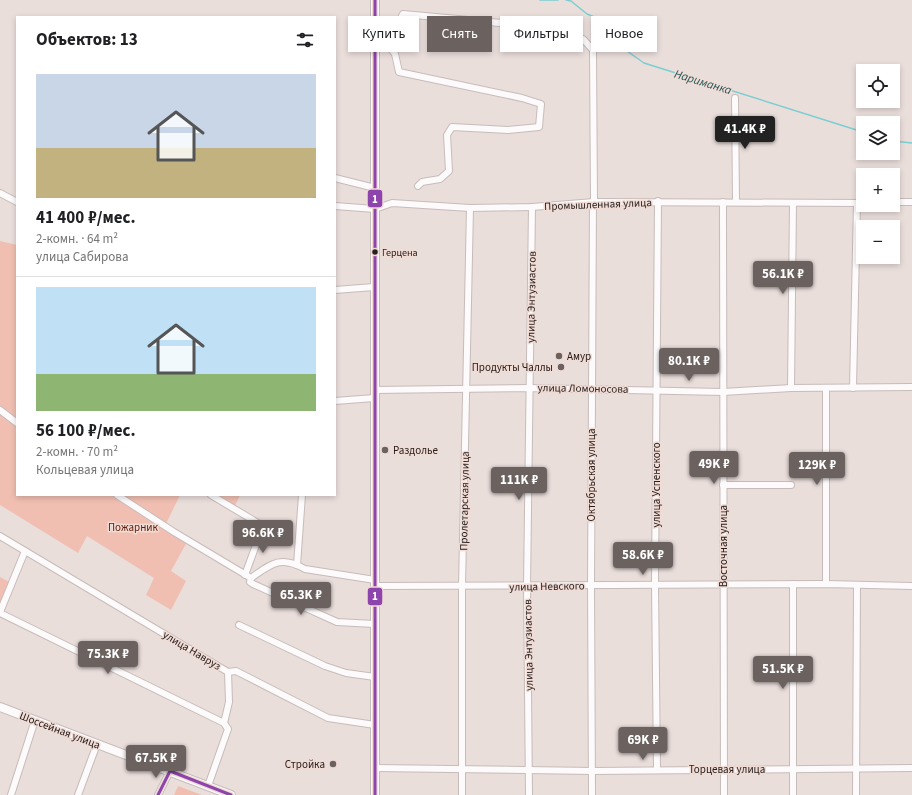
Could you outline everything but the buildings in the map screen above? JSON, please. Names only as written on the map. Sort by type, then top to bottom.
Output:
[{"type":"main road","points":[[375,3],[375,16]]},
{"type":"main road","points":[[375,52],[375,795]]},
{"type":"main road","name":"Шоссейная улица","points":[[0,707],[231,795]]},
{"type":"street","name":"Октябрьская улица","points":[[402,16],[403,14],[547,28],[583,39],[593,50],[594,202],[591,585],[592,795]]},
{"type":"street","points":[[393,52],[399,72],[522,98],[542,104],[539,127],[508,130],[452,127],[447,135],[449,171],[440,179],[422,182],[418,186]]},
{"type":"street","points":[[735,98],[736,202]]},
{"type":"street","points":[[336,178],[374,188]]},
{"type":"street","points":[[0,193],[16,201]]},
{"type":"street","name":"Промышленная улица","points":[[336,206],[374,209],[392,203],[470,208],[532,207],[594,202],[658,201],[856,203]]},
{"type":"street","name":"улица Успенского","points":[[657,770],[655,584],[658,201]]},
{"type":"street","name":"Восточная улица","points":[[723,202],[724,795]]},
{"type":"street","points":[[900,202],[912,202]]},
{"type":"street","points":[[791,388],[793,203]]},
{"type":"street","name":"улица Энтузиастов","points":[[529,795],[527,586],[532,207]]},
{"type":"street","name":"Пролетарская улица","points":[[462,795],[462,586],[470,208]]},
{"type":"street","points":[[853,388],[860,212]]},
{"type":"street","points":[[336,290],[374,287]]},
{"type":"street","name":"улица Ломоносова","points":[[336,401],[374,394],[466,389],[592,388],[723,392],[791,388],[912,387]]},
{"type":"street","points":[[826,388],[826,584]]},
{"type":"street","points":[[0,410],[16,422]]},
{"type":"street","points":[[723,485],[791,485]]},
{"type":"street","points":[[118,496],[248,577],[250,582],[253,584],[337,622],[374,624]]},
{"type":"street","points":[[213,496],[263,526],[248,577]]},
{"type":"street","points":[[297,565],[302,496]]},
{"type":"street","name":"улица Навруз","points":[[0,536],[92,592],[114,602],[228,672],[236,671],[328,718],[375,725]]},
{"type":"street","points":[[25,551],[0,613],[224,724],[228,729],[227,737],[208,786]]},
{"type":"street","name":"улица Невского","points":[[248,577],[275,562],[297,565],[305,569],[375,583],[462,586],[655,584],[826,584],[912,586]]},
{"type":"street","points":[[793,584],[793,795]]},
{"type":"street","points":[[856,795],[857,585]]},
{"type":"street","points":[[239,625],[325,666],[346,673],[375,677]]},
{"type":"street","points":[[224,724],[229,702],[228,672]]},
{"type":"street","points":[[11,795],[35,720]]},
{"type":"street","points":[[78,795],[97,744]]},
{"type":"street","name":"Торцевая улица","points":[[375,768],[593,771],[912,768]]},
{"type":"street","points":[[158,795],[170,771]]},
{"type":"green space","name":"Пожарник","points":[[0,241],[16,245],[16,496],[180,496],[164,528],[187,542],[171,571],[186,581],[171,610],[146,595],[154,578],[87,536],[78,553],[0,505]]},
{"type":"green space","points":[[215,496],[240,496],[234,508]]},
{"type":"green space","points":[[0,577],[13,584],[0,617]]},
{"type":"green space","points":[[178,786],[202,795],[174,795]]},
{"type":"waterway","name":"Нариманка","points":[[540,0],[558,0]]},
{"type":"waterway","name":"Нариманка","points":[[566,0],[571,1],[587,14],[607,22],[607,37],[644,63],[856,130]]},
{"type":"waterway","name":"Нариманка","points":[[900,142],[912,143]]},
{"type":"transit line","name":"1","points":[[375,0],[375,795]]},
{"type":"transit line","name":"1","points":[[158,795],[170,771],[231,795]]},
{"type":"place","name":"Герцена","points":[[375,252]]},
{"type":"place","name":"Амур","points":[[559,356]]},
{"type":"place","name":"Продукты Чаллы","points":[[561,367]]},
{"type":"place","name":"Раздолье","points":[[385,450]]},
{"type":"place","name":"Стройка","points":[[333,764]]}]
